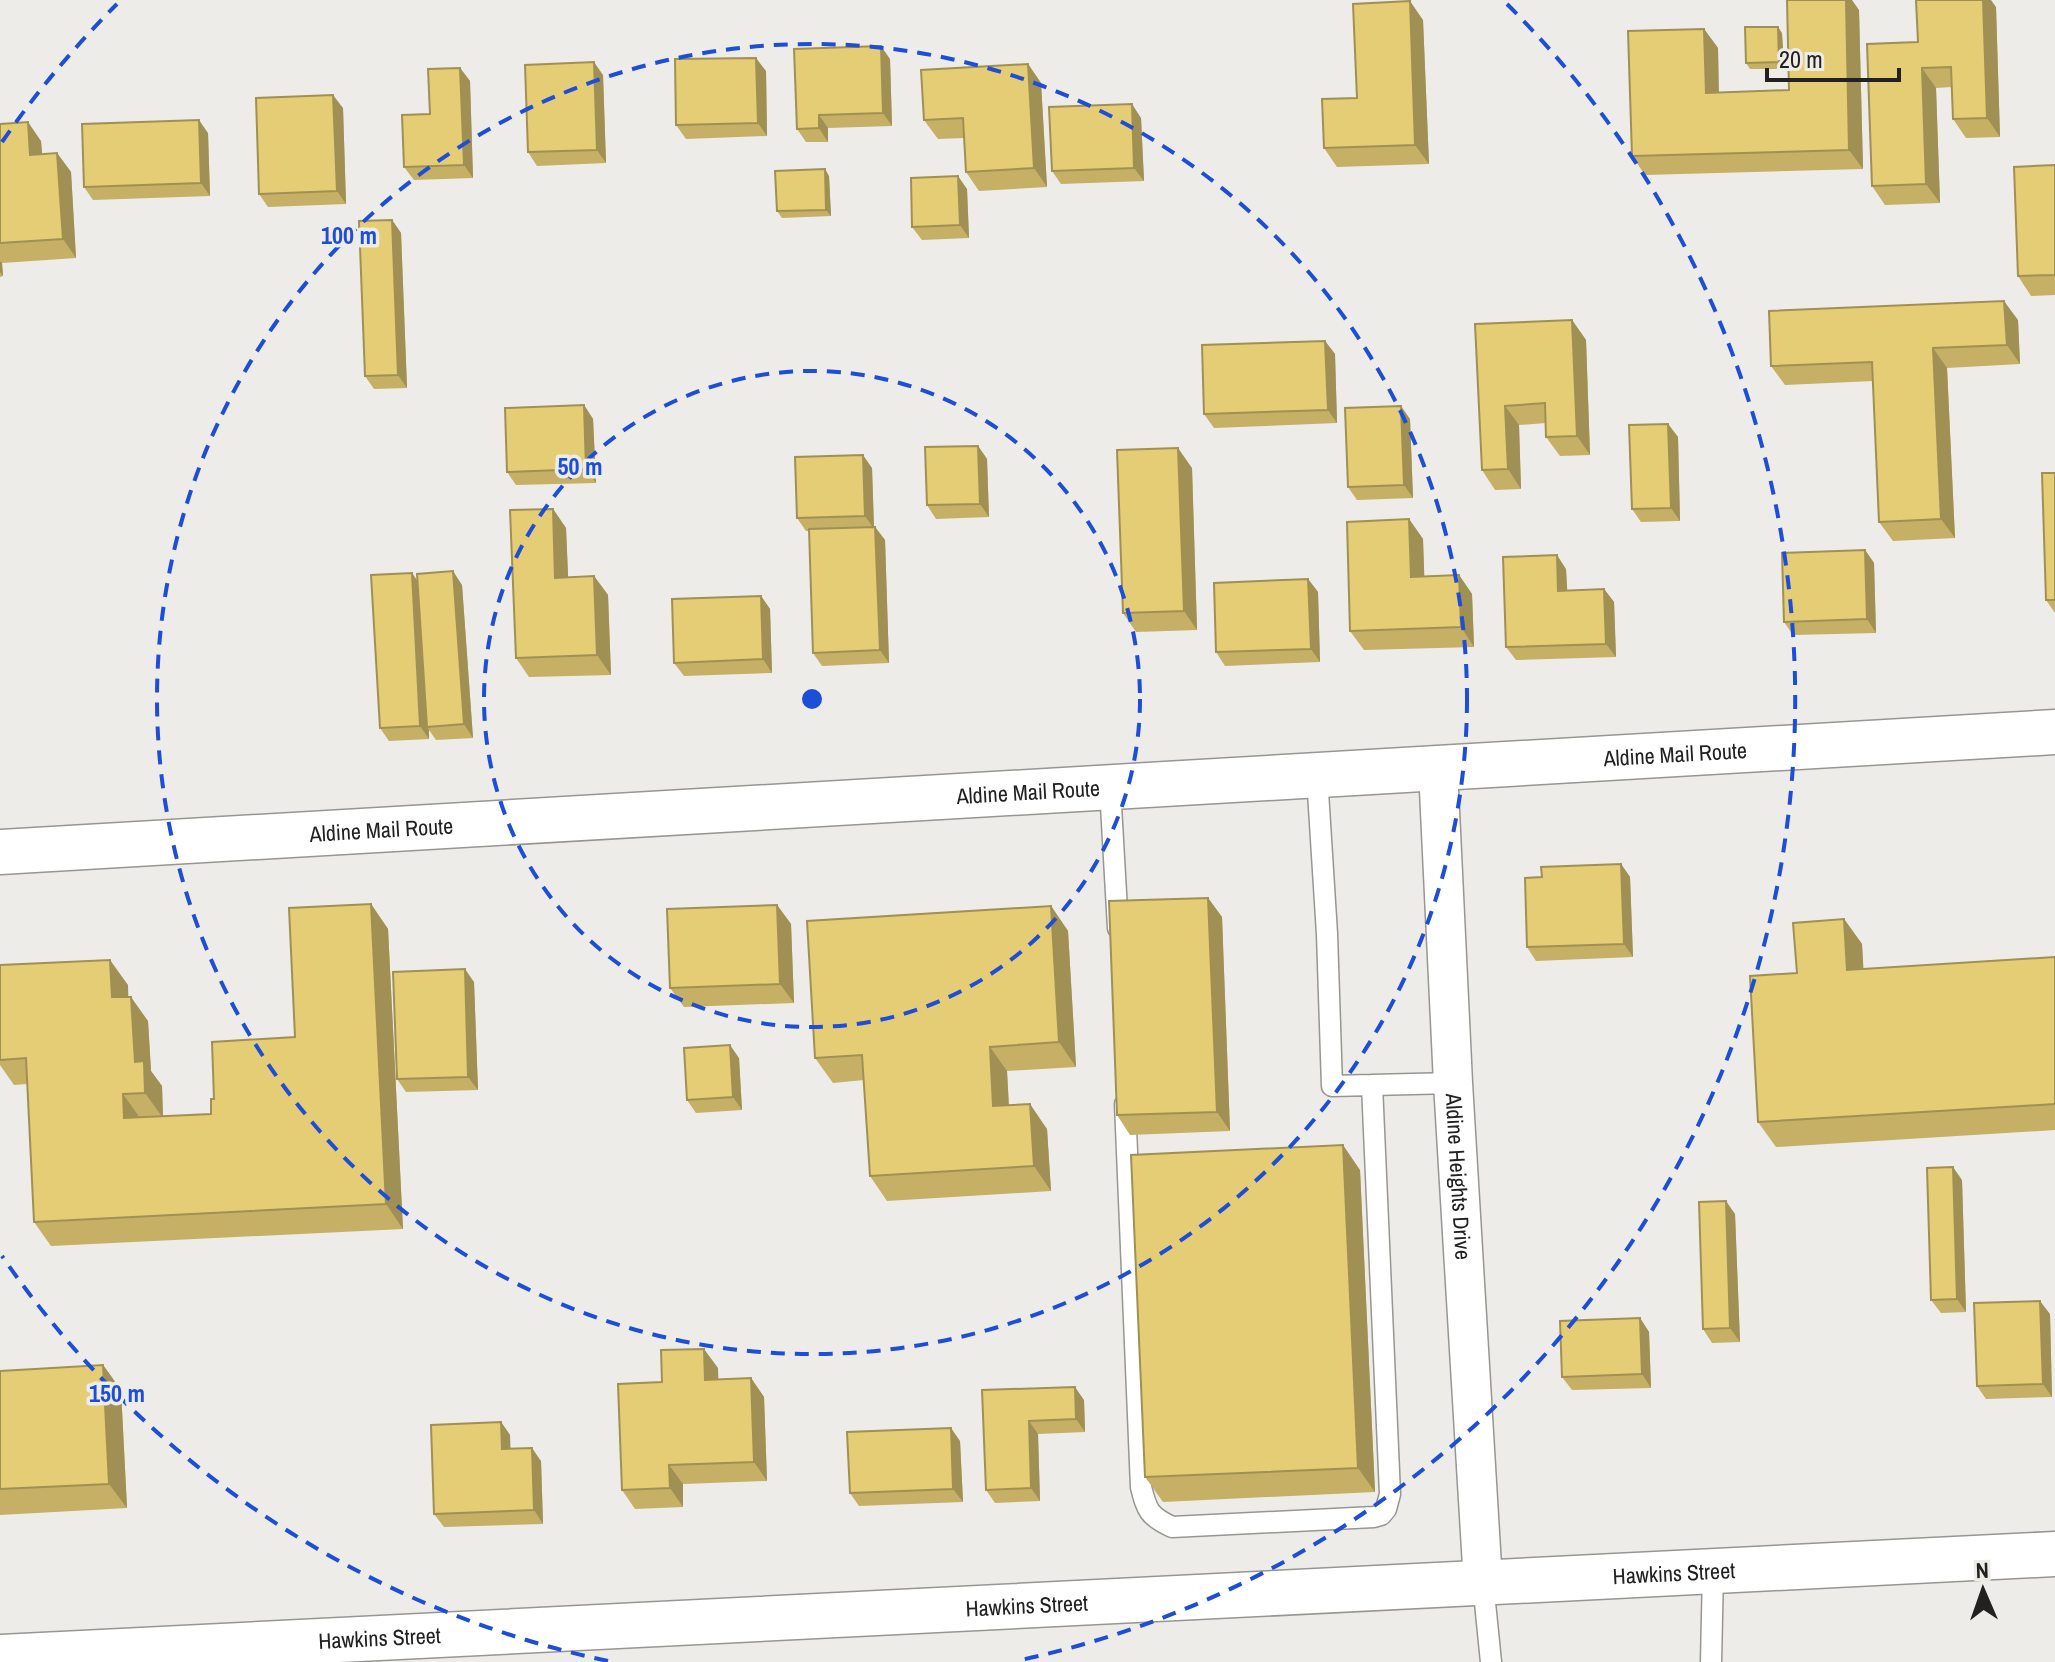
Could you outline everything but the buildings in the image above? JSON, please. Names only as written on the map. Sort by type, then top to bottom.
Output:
[{"type":"main road","name":"Aldine Mail Route","points":[[0,852],[2055,732]]},
{"type":"main road","name":"Hawkins Street","points":[[0,1657],[2055,1554]]},
{"type":"street","name":"Aldine Heights Drive","points":[[1438,769],[1483,1583]]},
{"type":"lane","points":[[1317,776],[1332,1086],[1453,1083]]},
{"type":"lane","points":[[1110,788],[1119,946]]},
{"type":"lane","points":[[1125,1088],[1141,1487],[1145,1504],[1154,1519],[1172,1527],[1374,1517],[1386,1509],[1390,1494],[1372,1085]]},
{"type":"lane","points":[[1711,1662],[1713,1571]]},
{"type":"lane","points":[[1483,1583],[1491,1662]]}]
